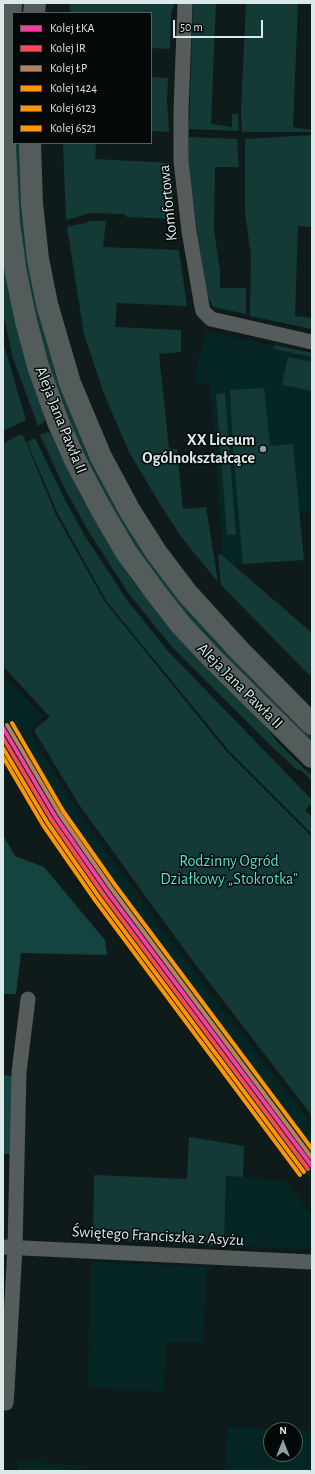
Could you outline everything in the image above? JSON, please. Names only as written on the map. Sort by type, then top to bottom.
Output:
[{"type":"main road","name":"Aleja Jana Pawła II","points":[[10,3],[5,148],[9,223],[16,273],[26,321],[38,366],[54,412],[76,462],[98,504],[126,552],[148,583],[181,625],[212,658],[312,757]]},
{"type":"main road","name":"Aleja Jana Pawła II","points":[[30,144],[32,212],[38,259],[47,304],[70,383],[101,457],[130,512],[156,552],[187,593],[234,645],[312,724]]},
{"type":"street","name":"Komfortowa","points":[[185,3],[181,111],[181,161],[189,231],[200,302],[203,311],[211,319],[312,342]]},
{"type":"street","points":[[4,1403],[9,1247],[19,1072],[28,999]]},
{"type":"street","name":"Świętego Franciszka z Asyżu","points":[[9,1247],[312,1262]]},
{"type":"shaded area","name":"XX Liceum Ogólnokształcące","points":[[206,331],[273,346],[273,349],[312,357],[312,511],[299,512],[304,560],[233,565],[223,556],[210,386],[209,383],[196,383],[195,371]]},
{"type":"shaded area","points":[[3,676],[44,716],[32,726],[31,732],[34,740],[75,806],[191,968],[312,1124],[312,1182],[61,835],[3,744]]},
{"type":"shaded area","points":[[3,835],[15,856],[44,867],[105,940],[107,955],[21,953],[16,994],[3,994]]},
{"type":"shaded area","points":[[3,1075],[12,1076],[10,1154],[3,1154]]},
{"type":"shaded area","points":[[226,1176],[288,1181],[312,1218],[312,1249],[224,1246]]},
{"type":"shaded area","points":[[91,1262],[207,1267],[203,1342],[166,1342],[164,1392],[87,1387]]},
{"type":"shaded area","points":[[228,1427],[263,1429],[263,1462],[303,1462],[303,1430],[312,1431],[312,1471],[225,1471]]},
{"type":"shaded area","points":[[18,1461],[86,1466],[86,1471],[17,1471]]},
{"type":"green space","points":[[70,3],[175,3],[171,13],[170,49],[152,48],[152,12],[70,12]]},
{"type":"green space","points":[[193,3],[216,3],[211,124],[232,127],[232,114],[238,114],[239,131],[189,129]]},
{"type":"green space","points":[[246,3],[298,3],[293,127],[312,130],[312,132],[242,132],[241,111]]},
{"type":"green space","points":[[152,77],[168,78],[167,101],[169,132],[152,131]]},
{"type":"green space","points":[[312,135],[312,227],[298,226],[295,316],[312,318],[312,329],[250,316],[251,256],[245,212],[245,139]]},
{"type":"green space","points":[[189,137],[237,139],[239,167],[215,167],[214,229],[220,272],[220,288],[246,288],[246,314],[213,307],[206,293],[188,164]]},
{"type":"green space","points":[[15,144],[20,144],[29,261],[167,584],[219,645],[312,737],[312,744],[196,627],[144,561],[101,492],[63,408],[36,323],[19,231]]},
{"type":"green space","points":[[63,144],[96,144],[95,159],[170,163],[176,219],[127,217],[124,214],[91,213],[66,220]]},
{"type":"green space","points":[[92,221],[106,221],[103,247],[179,250],[187,306],[117,303],[115,327],[181,330],[181,352],[159,354],[169,449],[177,449],[183,509],[206,507],[218,582],[182,538],[161,506],[129,452],[104,394],[84,334],[67,227]]},
{"type":"green space","points":[[3,259],[17,329],[45,419],[43,423],[38,426],[12,355],[3,312]]},
{"type":"green space","points":[[3,342],[26,420],[3,431]]},
{"type":"green space","points":[[274,345],[312,353],[312,357],[273,349]]},
{"type":"green space","points":[[288,357],[312,362],[312,391],[282,385]]},
{"type":"green space","points":[[264,388],[270,446],[293,444],[304,560],[243,564],[233,449],[230,390]]},
{"type":"green space","points":[[225,393],[236,535],[227,535],[216,394]]},
{"type":"green space","points":[[48,432],[51,434],[83,501],[132,580],[161,617],[264,724],[279,744],[312,776],[312,781],[301,770],[297,770],[267,742],[172,647],[129,594],[87,529],[63,485],[40,435]]},
{"type":"green space","name":"Rodzinny Ogród Działkowy „Stokrotka”","points":[[20,434],[24,437],[56,515],[105,602],[227,752],[312,837],[312,1116],[189,956],[80,806],[35,732],[35,729],[50,717],[3,666],[3,444]]},
{"type":"green space","points":[[35,438],[65,500],[85,536],[127,600],[167,650],[312,800],[312,803],[305,810],[312,817],[312,834],[230,752],[107,602],[58,514],[27,442]]},
{"type":"green space","points":[[218,554],[223,556],[312,633],[311,674],[309,675],[221,585]]},
{"type":"green space","points":[[189,1137],[244,1146],[243,1177],[226,1176],[224,1246],[93,1239],[94,1175],[187,1179]]},
{"type":"rail line","name":"6123","points":[[12,723],[63,811],[115,885],[312,1149]]},
{"type":"rail line","name":"ŁP","points":[[7,725],[59,813],[111,888],[312,1158]]},
{"type":"rail line","name":"ŁKA","points":[[3,728],[55,816],[107,891],[312,1166]]},
{"type":"rail line","name":"IR","points":[[3,738],[51,819],[103,894],[308,1169]]},
{"type":"rail line","name":"1424","points":[[3,748],[47,822],[99,897],[304,1172]]},
{"type":"rail line","name":"6521","points":[[3,757],[43,825],[95,900],[300,1175]]},
{"type":"place","name":"XX Liceum Ogólnokształcące","points":[[263,449]]}]
